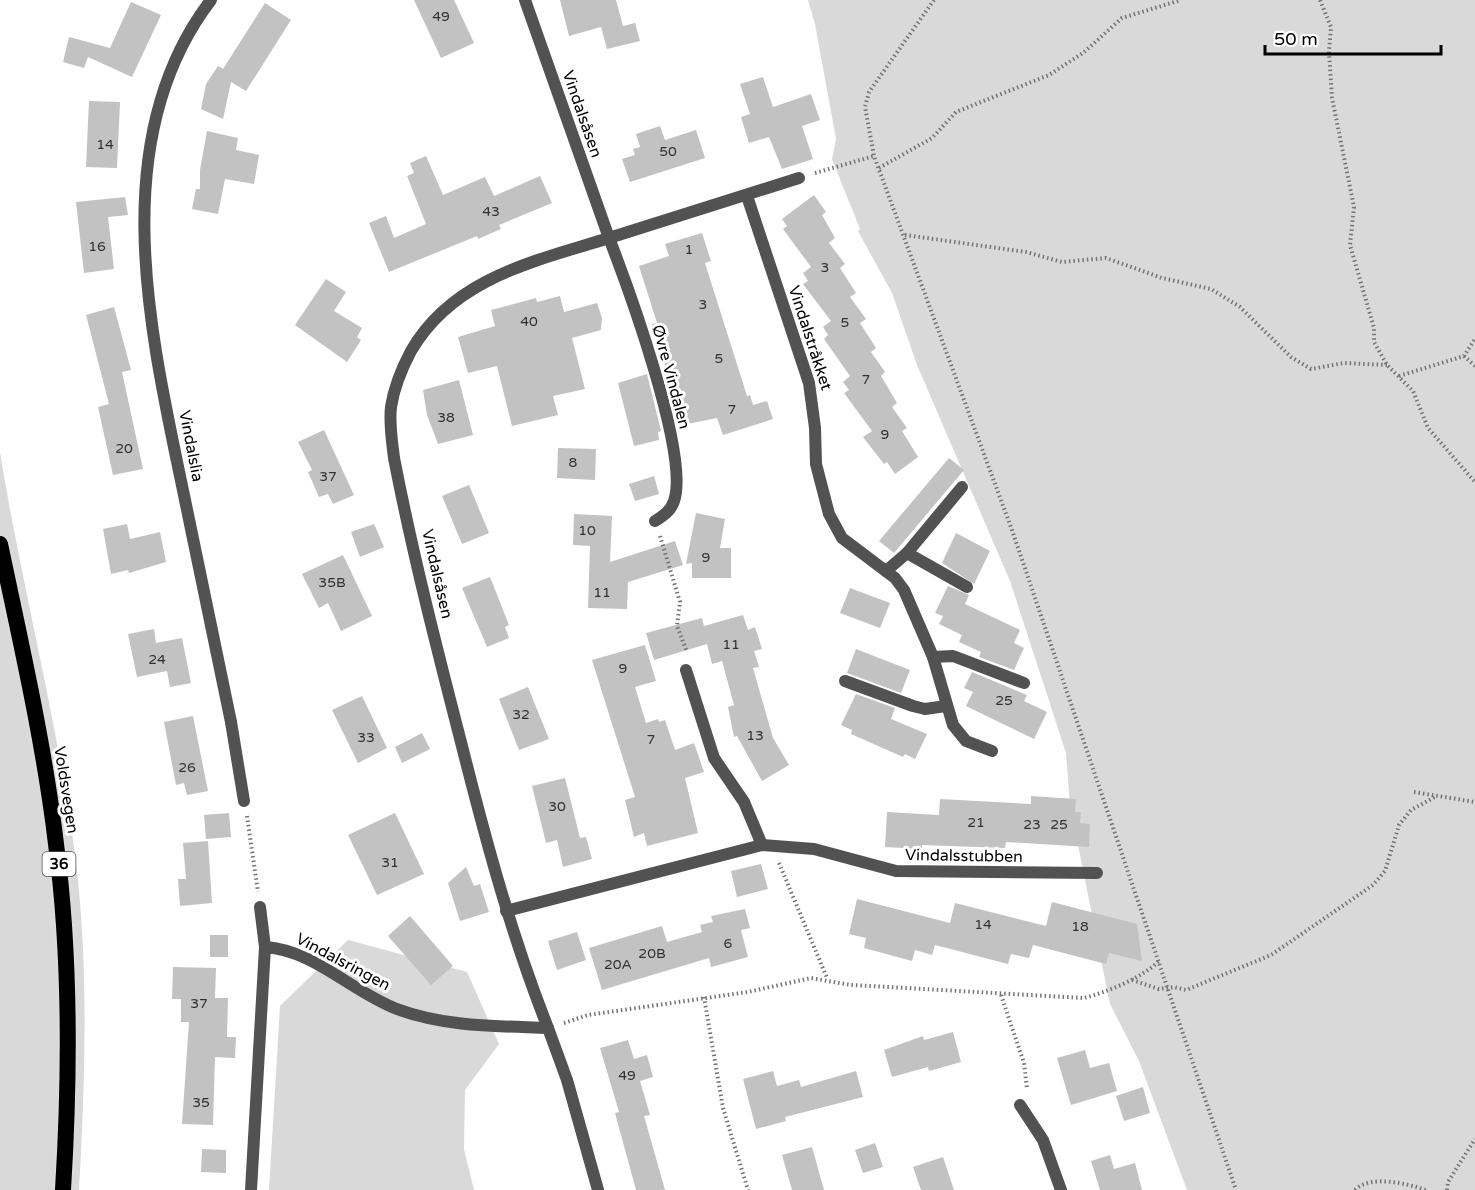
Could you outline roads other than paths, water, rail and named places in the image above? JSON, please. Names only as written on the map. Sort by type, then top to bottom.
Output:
[{"type":"highway","name":"Voldsvegen","points":[[0,544],[40,736],[63,907],[67,1013],[63,1190]]},
{"type":"street","name":"Vindalslia","points":[[211,0],[187,35],[160,95],[146,177],[146,238],[150,291],[168,418],[231,722],[244,801]]},
{"type":"street","name":"Vindalsåsen","points":[[525,0],[609,238]]},
{"type":"street","name":"Vindalsåsen","points":[[548,1028],[523,966],[506,912],[444,680],[405,512],[394,458],[391,407],[402,367],[429,323],[469,290],[524,264],[799,178]]},
{"type":"street","name":"Vindalstråkket","points":[[747,196],[809,383],[816,428],[816,464],[825,503],[842,538],[895,578],[913,606],[933,657],[946,706],[959,735],[966,741],[992,751]]},
{"type":"street","name":"Øvre Vindalen","points":[[609,238],[645,344],[673,448],[676,477],[674,502],[670,510],[655,521]]},
{"type":"street","points":[[886,571],[907,553],[962,487]]},
{"type":"street","points":[[907,553],[967,587]]},
{"type":"street","points":[[933,657],[953,656],[1024,682]]},
{"type":"street","points":[[686,670],[714,758],[751,815],[762,845]]},
{"type":"street","points":[[845,681],[925,709],[946,706]]},
{"type":"street","name":"Vindalsstubben","points":[[506,912],[762,845],[814,849],[896,871],[1097,873]]},
{"type":"street","points":[[251,1190],[265,947],[260,907]]},
{"type":"street","name":"Vindalsringen","points":[[265,947],[283,948],[303,956],[369,997],[399,1010],[433,1019],[477,1025],[548,1028]]},
{"type":"street","points":[[548,1028],[567,1080],[598,1190]]},
{"type":"street","points":[[1020,1106],[1043,1140],[1061,1190]]}]
